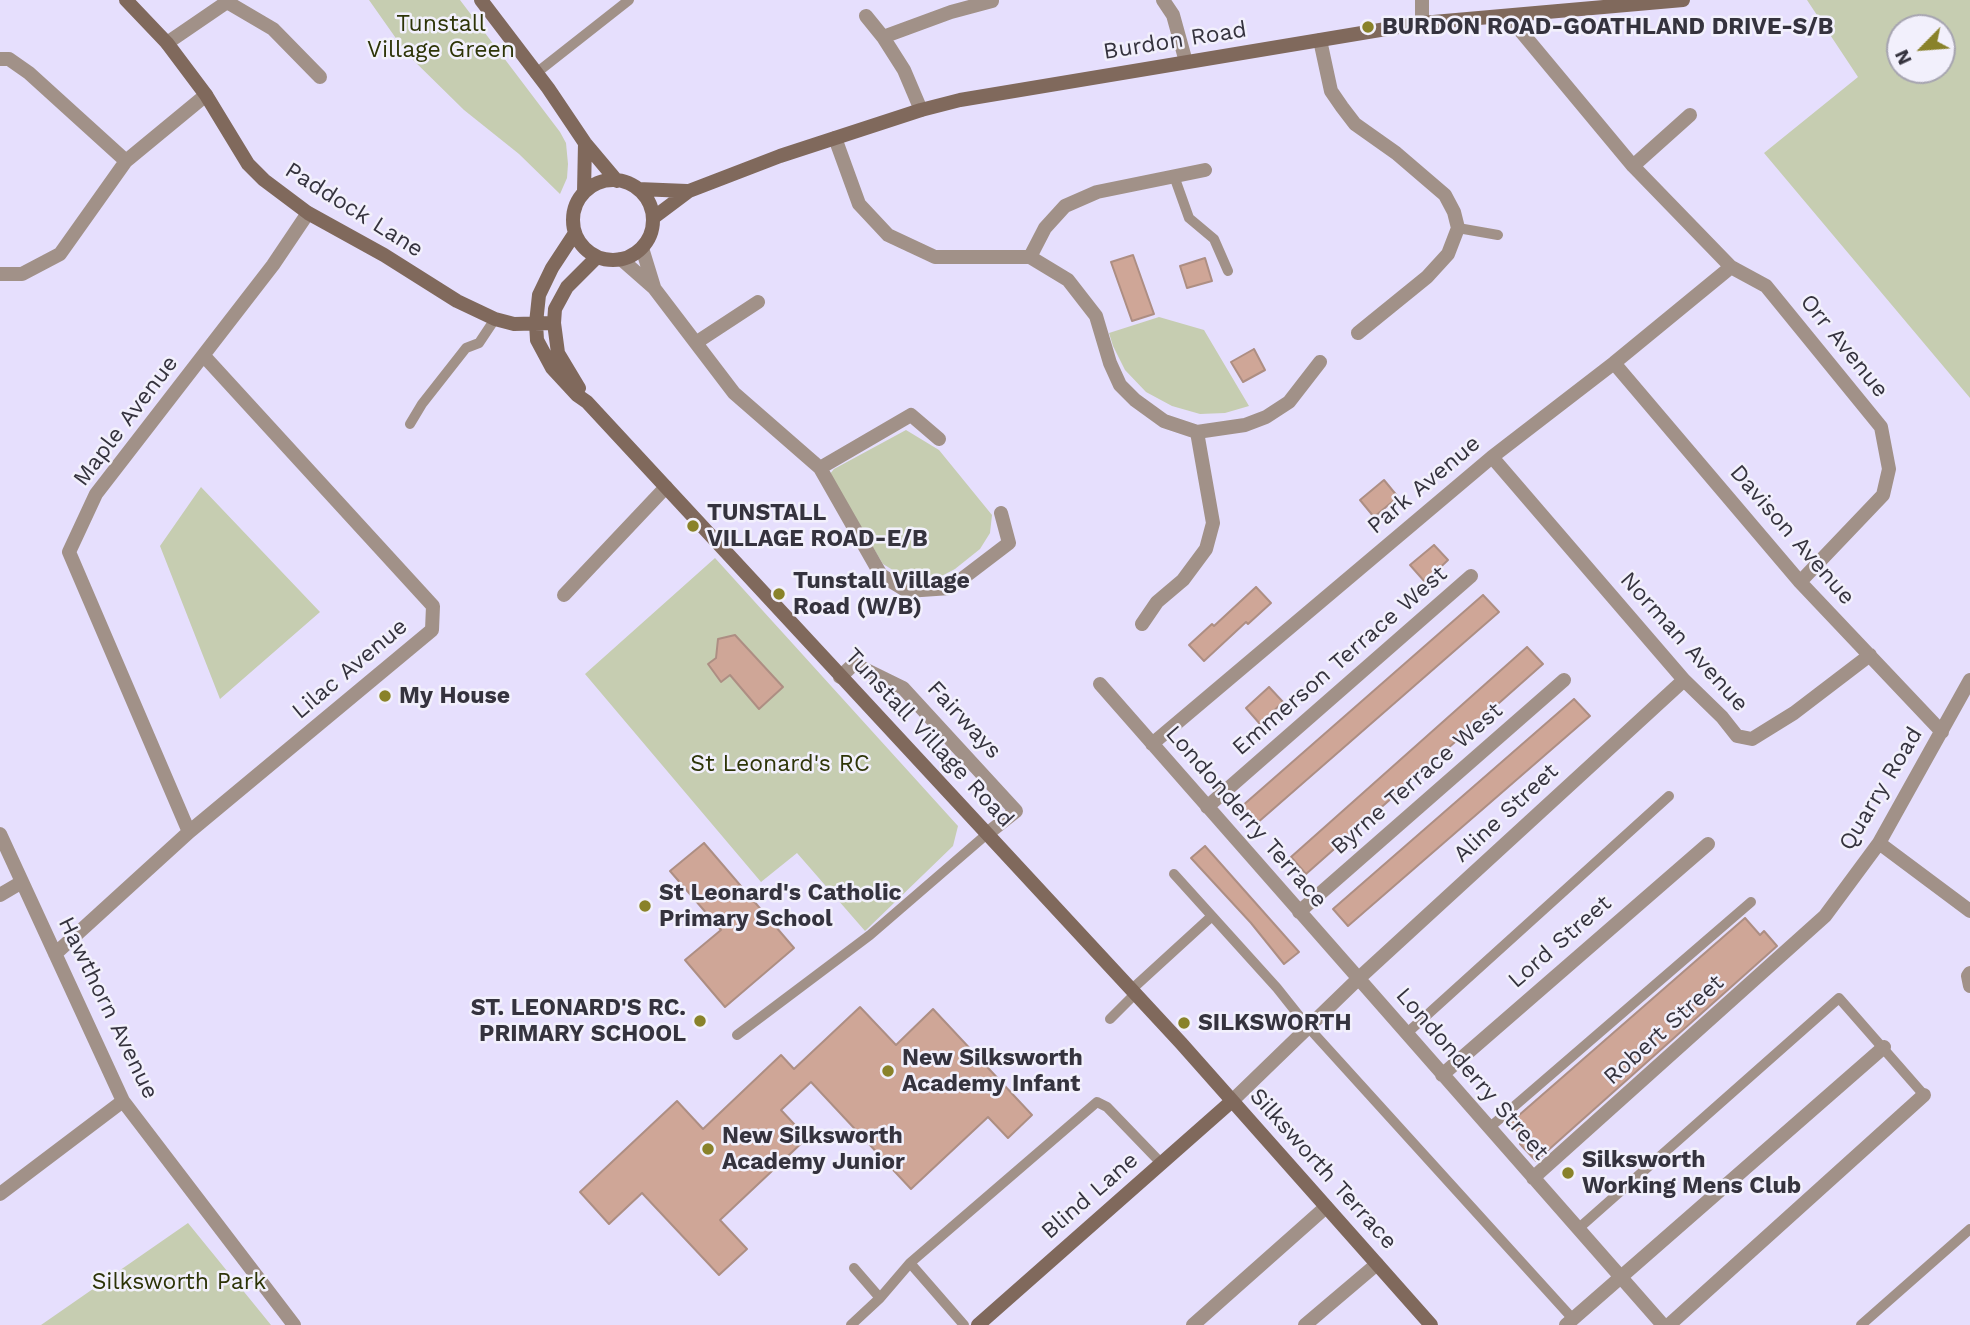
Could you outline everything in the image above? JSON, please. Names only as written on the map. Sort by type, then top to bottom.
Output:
[{"type":"street","name":"Paddock Lane","points":[[126,0],[167,43],[206,95],[248,164],[264,180],[309,213],[384,255],[457,301],[514,324],[554,323]]},
{"type":"street","points":[[481,0],[560,106],[584,143],[617,181],[638,189],[645,197],[653,218],[650,234],[642,248],[632,255],[608,260],[597,257],[580,243],[575,233],[575,211],[584,192],[584,143]]},
{"type":"street","points":[[1163,0],[1173,15],[1186,62]]},
{"type":"street","points":[[1422,0],[1422,23]]},
{"type":"street","name":"Burdon Road","points":[[653,218],[689,191],[835,138],[960,100],[1422,23],[1682,0]]},
{"type":"street","points":[[167,43],[226,1],[273,29],[320,77]]},
{"type":"street","points":[[883,37],[951,12],[992,2]]},
{"type":"street","points":[[866,16],[904,71],[921,110]]},
{"type":"street","name":"Orr Avenue","points":[[1509,16],[1633,166],[1731,267],[1766,286],[1881,427],[1889,469],[1883,495],[1800,582]]},
{"type":"street","points":[[1320,40],[1331,91],[1342,107],[1355,124],[1445,195],[1454,212],[1458,228],[1447,254],[1427,277],[1358,333]]},
{"type":"street","points":[[0,59],[9,59],[29,73],[126,161]]},
{"type":"street","points":[[0,274],[22,274],[60,254],[126,161],[206,95]]},
{"type":"street","points":[[1633,166],[1690,115]]},
{"type":"street","points":[[835,138],[859,204],[888,235],[935,257],[1030,257],[1068,279],[1096,316],[1110,363],[1120,385],[1135,400],[1164,421],[1197,432],[1245,425],[1266,417],[1289,402],[1320,362]]},
{"type":"street","points":[[1030,257],[1045,228],[1065,206],[1097,192],[1205,170]]},
{"type":"street","points":[[584,192],[594,185],[617,181]]},
{"type":"street","name":"Burdon Road","points":[[638,189],[689,191]]},
{"type":"street","name":"Maple Avenue","points":[[189,832],[69,552],[96,494],[274,265],[309,213]]},
{"type":"street","name":"Tunstall Village Road","points":[[575,233],[552,268],[539,295],[537,340],[543,355],[571,389],[587,402],[1181,1044]]},
{"type":"street","points":[[642,248],[654,288]]},
{"type":"street","name":"Tunstall Village Road","points":[[587,402],[558,353],[554,323],[559,298],[577,274],[597,257]]},
{"type":"street","points":[[621,259],[654,288],[734,393],[820,468],[881,575],[907,591],[950,588],[1009,543],[1001,513]]},
{"type":"street","name":"Park Avenue","points":[[1152,744],[1492,457],[1614,363],[1731,267]]},
{"type":"street","points":[[697,342],[758,302]]},
{"type":"street","name":"Lilac Avenue","points":[[55,954],[189,832],[432,630],[433,606],[204,356]]},
{"type":"street","name":"Davison Avenue","points":[[1614,363],[1800,582],[1942,732]]},
{"type":"street","points":[[820,468],[911,415],[939,439]]},
{"type":"street","points":[[1142,624],[1157,602],[1183,580],[1206,549],[1213,523],[1197,432]]},
{"type":"street","name":"Norman Avenue","points":[[1492,457],[1684,680],[1723,717],[1737,736],[1752,739],[1794,713],[1870,655]]},
{"type":"street","points":[[564,596],[666,487]]},
{"type":"street","name":"Emmerson Terrace West","points":[[1208,807],[1471,576]]},
{"type":"street","name":"Fairways","points":[[840,677],[854,664],[903,688],[1016,811],[987,834]]},
{"type":"street","name":"Aline Street","points":[[1232,1101],[1358,979],[1684,680]]},
{"type":"street","name":"Quarry Road","points":[[1825,916],[1879,843],[1970,680]]},
{"type":"street","name":"Byrne Terrace West","points":[[1299,912],[1564,681]]},
{"type":"street","name":"Londonderry Terrace","points":[[1100,684],[1358,979]]},
{"type":"street","name":"Hawthorn Avenue","points":[[0,834],[123,1101],[294,1325]]},
{"type":"street","points":[[1879,843],[1970,911]]},
{"type":"street","name":"Lord Street","points":[[1442,1075],[1708,844]]},
{"type":"street","points":[[0,895],[22,882]]},
{"type":"street","name":"Robert Street","points":[[1533,1178],[1825,916]]},
{"type":"street","points":[[1970,973],[1970,986]]},
{"type":"street","name":"Londonderry Street","points":[[1358,979],[1663,1325]]},
{"type":"street","name":"Silksworth Terrace","points":[[1181,1044],[1377,1264],[1422,1322]]},
{"type":"street","points":[[1570,1322],[1884,1047]]},
{"type":"street","points":[[1669,1325],[1923,1095]]},
{"type":"street","points":[[0,1194],[123,1101]]},
{"type":"street","name":"Blind Lane","points":[[978,1325],[1232,1101]]},
{"type":"street","points":[[1193,1325],[1326,1207]]},
{"type":"street","points":[[1304,1325],[1377,1264]]},
{"type":"lane","points":[[535,74],[629,0]]},
{"type":"lane","points":[[1174,176],[1189,218],[1214,239],[1228,271]]},
{"type":"lane","points":[[1458,228],[1498,234]]},
{"type":"lane","points":[[410,424],[422,404],[466,348],[479,343],[495,318]]},
{"type":"lane","points":[[1406,1034],[1669,796]]},
{"type":"lane","points":[[737,1035],[870,935],[987,834]]},
{"type":"lane","points":[[1174,874],[1570,1322]]},
{"type":"lane","points":[[1489,1128],[1751,902]]},
{"type":"lane","points":[[1110,1019],[1133,992],[1212,916]]},
{"type":"lane","points":[[1578,1228],[1839,998],[1923,1095]]},
{"type":"lane","points":[[851,1325],[880,1298],[910,1263],[1097,1102],[1107,1107],[1161,1163]]},
{"type":"lane","points":[[1861,1325],[1970,1229]]},
{"type":"lane","points":[[910,1263],[964,1325]]},
{"type":"lane","points":[[854,1268],[880,1298]]},
{"type":"green space","name":"Tunstall Village Green","points":[[369,0],[460,0],[566,143],[567,178],[560,194],[519,154],[464,110],[407,54]]},
{"type":"green space","points":[[1807,0],[1970,0],[1970,398],[1764,153],[1858,77]]},
{"type":"green space","points":[[1159,317],[1204,330],[1249,406],[1225,413],[1200,414],[1172,406],[1146,392],[1125,370],[1109,333]]},
{"type":"green space","points":[[906,430],[939,450],[992,515],[990,533],[980,549],[955,569],[930,582],[904,577],[883,564],[829,475],[834,469]]},
{"type":"green space","points":[[201,487],[320,612],[220,699],[160,546]]},
{"type":"green space","name":"St Leonard's RC","points":[[715,558],[958,826],[953,846],[865,931],[797,853],[761,882],[585,674]]},
{"type":"green space","name":"Silksworth Park","points":[[188,1223],[271,1325],[41,1325]]},
{"type":"building","points":[[1133,255],[1154,314],[1132,321],[1111,262]]},
{"type":"building","points":[[1205,258],[1212,281],[1187,288],[1180,266]]},
{"type":"building","points":[[1254,349],[1265,370],[1243,382],[1231,362]]},
{"type":"building","points":[[1384,480],[1398,497],[1374,517],[1360,500]]},
{"type":"building","points":[[1434,545],[1448,560],[1425,582],[1410,565]]},
{"type":"building","points":[[1256,587],[1271,603],[1204,661],[1189,645]]},
{"type":"building","points":[[1483,595],[1499,612],[1256,824],[1241,807]]},
{"type":"building","name":"St Leonard's RC","points":[[735,635],[783,687],[759,709],[730,675],[721,682],[708,664],[716,658],[718,639]]},
{"type":"building","points":[[1527,647],[1543,664],[1306,874],[1291,857]]},
{"type":"building","points":[[1269,687],[1283,702],[1260,724],[1246,708]]},
{"type":"building","points":[[1574,699],[1590,716],[1348,926],[1333,909]]},
{"type":"building","points":[[704,843],[794,948],[725,1007],[685,960],[721,930],[670,871]]},
{"type":"building","points":[[1205,846],[1299,952],[1284,964],[1251,923],[1191,858]]},
{"type":"building","points":[[1745,918],[1760,935],[1764,931],[1777,946],[1536,1161],[1520,1144],[1525,1140],[1510,1123]]},
{"type":"building","points":[[860,1007],[896,1045],[933,1009],[1032,1115],[1008,1138],[988,1117],[911,1189],[811,1082],[781,1110],[807,1138],[720,1220],[747,1249],[719,1275],[642,1193],[609,1224],[580,1192],[677,1101],[703,1129],[781,1055],[794,1069]]},
{"type":"place","name":"BURDON ROAD-GOATHLAND DRIVE-S/B","points":[[1368,27]]},
{"type":"place","name":"TUNSTALL VILLAGE ROAD-E/B","points":[[693,526]]},
{"type":"place","name":"Tunstall Village Road (W/B)","points":[[779,594]]},
{"type":"place","name":"My House","points":[[385,696]]},
{"type":"place","name":"St Leonard's Catholic Primary School","points":[[645,906]]},
{"type":"place","name":"ST. LEONARD'S RC. PRIMARY SCHOOL","points":[[700,1021]]},
{"type":"place","name":"SILKSWORTH","points":[[1184,1023]]},
{"type":"place","name":"New Silksworth Academy Infant","points":[[888,1071]]},
{"type":"place","name":"New Silksworth Academy Junior","points":[[708,1149]]},
{"type":"place","name":"Silksworth Working Mens Club","points":[[1568,1173]]}]
